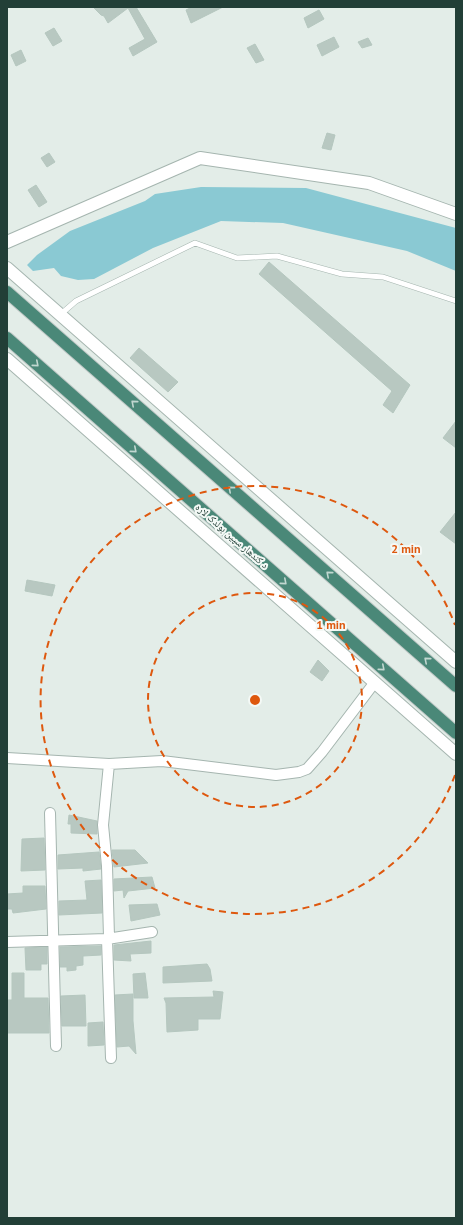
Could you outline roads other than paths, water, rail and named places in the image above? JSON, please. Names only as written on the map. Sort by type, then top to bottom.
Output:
[{"type":"highway","points":[[7,292],[456,686]]},
{"type":"highway","name":"د کندهار سپین بولدک لاره","points":[[7,338],[456,733]]},
{"type":"street","points":[[7,242],[200,158],[369,183],[456,214]]},
{"type":"street","points":[[7,268],[456,662]]},
{"type":"street","points":[[7,360],[456,754]]},
{"type":"street","points":[[7,758],[109,764],[162,761],[276,775],[299,772],[307,769],[322,752],[375,682]]},
{"type":"street","points":[[109,764],[103,824],[107,866],[111,1058]]},
{"type":"street","points":[[50,813],[52,941],[56,1046]]},
{"type":"street","points":[[7,942],[108,938],[152,932]]},
{"type":"lane","points":[[60,315],[76,301],[195,243],[237,258],[277,256],[342,274],[383,277],[456,301]]},
{"type":"water","points":[[201,187],[306,188],[456,228],[456,271],[407,251],[283,223],[221,221],[153,248],[94,279],[78,280],[61,276],[54,268],[33,271],[27,265],[37,255],[70,231],[145,201],[155,194]]}]
